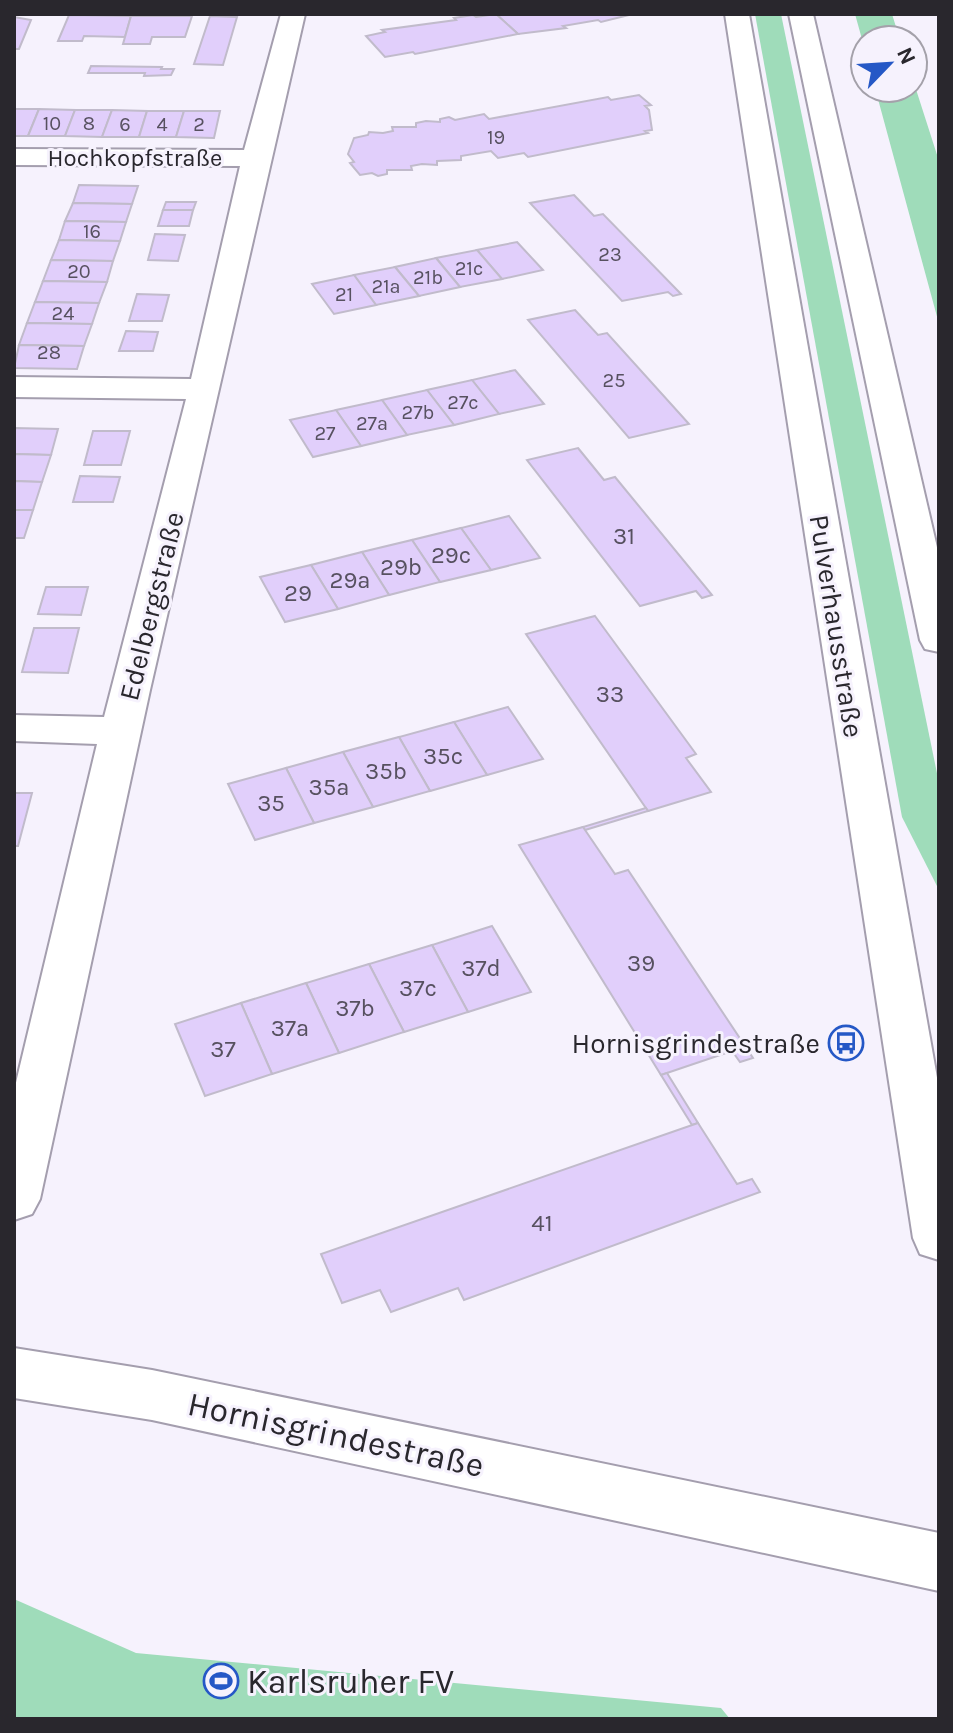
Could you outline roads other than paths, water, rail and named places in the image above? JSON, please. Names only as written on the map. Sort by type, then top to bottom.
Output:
[{"type":"main road","name":"Edelbergstraße","points":[[14,1199],[120,731],[205,389],[256,158],[293,14]]},
{"type":"main road","name":"Pulverhausstraße","points":[[737,14],[939,1238]]},
{"type":"main road","points":[[801,14],[939,640]]},
{"type":"main road","name":"Hochkopfstraße","points":[[14,157],[256,158]]},
{"type":"main road","points":[[14,387],[205,389]]},
{"type":"main road","points":[[14,728],[120,731]]},
{"type":"main road","name":"Hornisgrindestraße","points":[[14,1373],[152,1395],[939,1562]]},
{"type":"place","name":"Hornisgrindestraße","points":[[846,1043]]},
{"type":"place","name":"Karlsruher FV","points":[[221,1681]]}]
